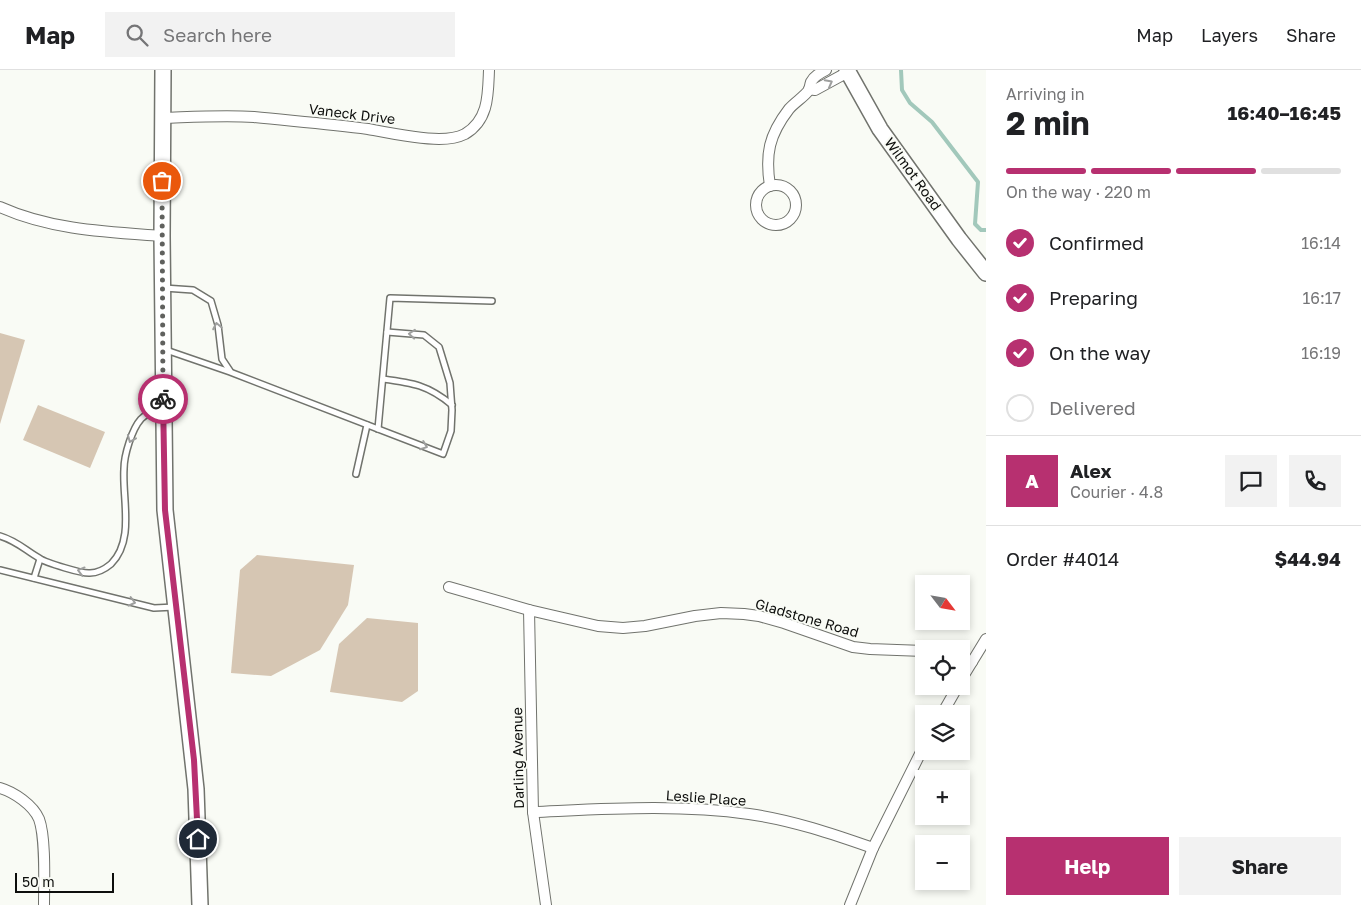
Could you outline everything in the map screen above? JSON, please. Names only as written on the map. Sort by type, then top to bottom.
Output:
[{"type":"street","points":[[163,70],[162,288],[165,510],[196,789],[200,905]]},
{"type":"street","name":"Vaneck Drive","points":[[163,118],[252,117],[437,139],[452,138],[463,135],[472,129],[484,114],[488,99],[489,70]]},
{"type":"street","points":[[770,186],[767,165],[771,141],[776,128],[789,110],[809,89],[816,76],[826,70]]},
{"type":"street","points":[[809,89],[815,90],[847,71]]},
{"type":"street","name":"Wilmot Road","points":[[847,71],[880,129],[959,239],[986,273]]},
{"type":"street","points":[[0,207],[44,222],[76,228],[162,236]]},
{"type":"street","name":"Gladstone Road","points":[[449,587],[529,610],[598,626],[623,628],[652,625],[694,616],[744,614],[784,623],[853,647],[877,650],[915,650]]},
{"type":"street","name":"Darling Avenue","points":[[529,610],[533,812],[546,905]]},
{"type":"street","points":[[970,657],[986,640]]},
{"type":"street","points":[[850,905],[873,848],[917,760]]},
{"type":"street","points":[[0,788],[20,798],[34,810],[39,820],[43,845],[44,905]]},
{"type":"street","name":"Leslie Place","points":[[533,812],[637,808],[749,814],[817,829],[873,848]]},
{"type":"lane","points":[[162,288],[192,290],[210,301],[218,325],[222,359],[230,372]]},
{"type":"lane","points":[[378,429],[390,298],[492,301]]},
{"type":"lane","points":[[163,349],[230,372],[443,454],[451,431],[452,405],[450,384],[439,347],[424,335],[388,332]]},
{"type":"lane","points":[[383,379],[415,383],[438,393],[452,405]]},
{"type":"lane","points":[[0,536],[11,539],[40,558],[90,574],[100,572],[114,561],[123,542],[126,529],[123,486],[126,453],[140,420],[146,414],[163,406]]},
{"type":"lane","points":[[356,474],[367,425]]},
{"type":"lane","points":[[34,578],[40,558]]},
{"type":"lane","points":[[0,570],[154,608],[176,607]]},
{"type":"shaded area","points":[[0,333],[25,340],[0,424]]},
{"type":"shaded area","points":[[38,405],[105,432],[90,468],[23,440]]},
{"type":"shaded area","points":[[257,555],[354,565],[348,605],[320,650],[271,676],[231,673],[240,570]]},
{"type":"shaded area","points":[[367,618],[418,623],[418,691],[402,702],[330,692],[339,644]]},
{"type":"waterway","points":[[901,70],[902,90],[910,103],[932,122],[978,182],[975,224],[981,230],[986,230]]},
{"type":"way so far","points":[[162,181],[163,399]]},
{"type":"route","points":[[163,399],[165,510],[194,760],[198,839]]}]
